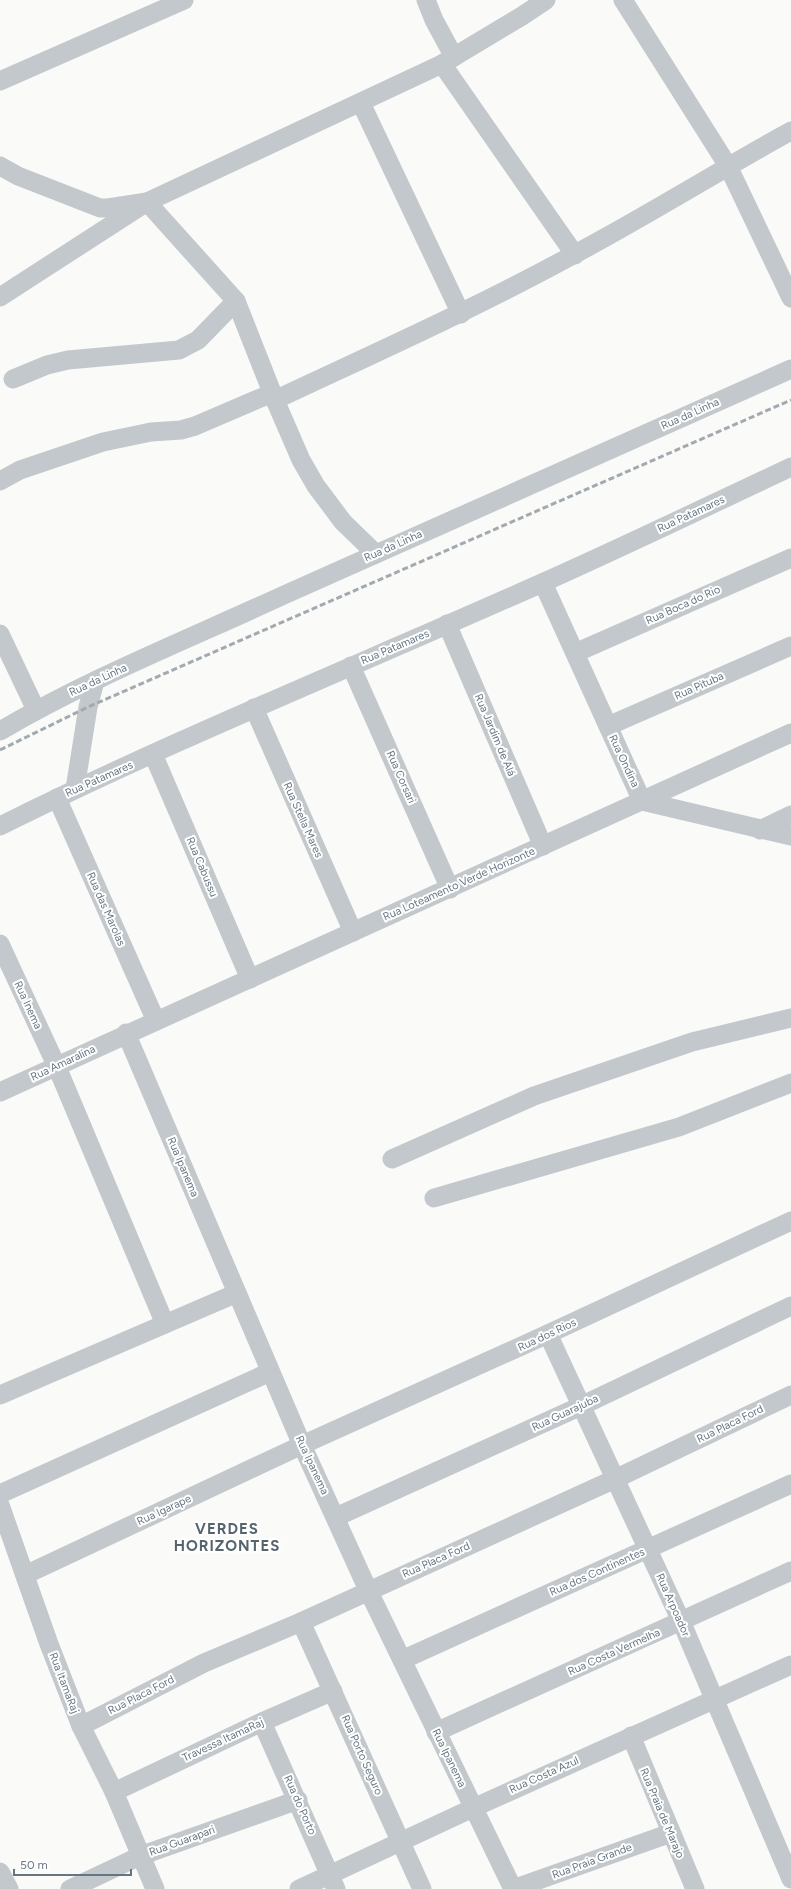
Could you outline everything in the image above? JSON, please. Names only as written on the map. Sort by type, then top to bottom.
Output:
[{"type":"street","points":[[0,81],[184,0]]},
{"type":"street","points":[[426,0],[448,61],[574,255]]},
{"type":"street","points":[[0,297],[147,202],[448,61],[546,0]]},
{"type":"street","points":[[623,0],[728,166],[791,298]]},
{"type":"street","points":[[361,102],[461,314]]},
{"type":"street","points":[[0,481],[20,470],[103,442],[151,432],[187,429],[273,396],[461,314],[574,255],[791,131]]},
{"type":"street","points":[[0,166],[18,176],[100,208],[147,202]]},
{"type":"street","points":[[147,202],[236,300],[273,396],[301,460],[316,486],[342,522],[376,554]]},
{"type":"street","points":[[12,379],[47,365],[68,360],[179,350],[198,340],[236,300]]},
{"type":"street","name":"Rua da Linha","points":[[0,731],[36,710],[95,681],[376,554],[791,370]]},
{"type":"street","name":"Rua Patamares","points":[[0,826],[75,789],[254,708],[543,583],[791,467]]},
{"type":"street","name":"Rua Boca do Rio","points":[[575,653],[791,558]]},
{"type":"street","name":"Rua Ondina","points":[[543,583],[642,801],[760,830],[791,836]]},
{"type":"street","name":"Rua Jardim de Alá","points":[[447,624],[543,846]]},
{"type":"street","points":[[0,634],[36,710]]},
{"type":"street","name":"Rua Pituba","points":[[608,726],[791,646]]},
{"type":"street","name":"Rua Corsari","points":[[351,666],[450,889]]},
{"type":"street","points":[[75,789],[88,707],[95,681]]},
{"type":"street","name":"Rua Stella Mares","points":[[254,708],[353,932]]},
{"type":"street","name":"Rua Loteamento Verde Horizonte","points":[[126,1034],[450,889],[791,733]]},
{"type":"street","name":"Rua Cabussu","points":[[153,754],[250,979]]},
{"type":"street","name":"Rua das Marolas","points":[[57,798],[156,1020]]},
{"type":"street","points":[[760,830],[791,815]]},
{"type":"street","name":"Rua Inema","points":[[0,944],[57,1067],[165,1324]]},
{"type":"street","points":[[392,1159],[534,1096],[692,1042],[791,1018]]},
{"type":"street","name":"Rua Amaralina","points":[[0,1092],[126,1034]]},
{"type":"street","name":"Rua Ipanema","points":[[126,1034],[302,1445],[368,1590],[513,1889]]},
{"type":"street","points":[[434,1198],[672,1129],[791,1083]]},
{"type":"street","name":"Rua dos Rios","points":[[302,1445],[548,1334],[791,1221]]},
{"type":"street","points":[[0,1395],[237,1293]]},
{"type":"street","name":"Rua Guarajuba","points":[[336,1517],[581,1406],[791,1306]]},
{"type":"street","name":"Rua Arpoador","points":[[548,1334],[681,1621],[791,1879]]},
{"type":"street","points":[[0,1494],[270,1372]]},
{"type":"street","name":"Rua Placa Ford","points":[[81,1726],[204,1663],[301,1622],[368,1590],[614,1479],[791,1395]]},
{"type":"street","name":"Rua Igarape","points":[[25,1576],[302,1445]]},
{"type":"street","name":"Rua dos Continentes","points":[[402,1660],[791,1484]]},
{"type":"street","name":"Rua ItamaRaj","points":[[0,1505],[49,1644],[81,1726],[114,1792],[155,1889]]},
{"type":"street","name":"Rua Costa Vermelha","points":[[436,1732],[791,1571]]},
{"type":"street","name":"Rua Porto Seguro","points":[[301,1622],[334,1691],[422,1889]]},
{"type":"street","name":"Rua Costa Azul","points":[[299,1889],[333,1882],[401,1843],[473,1808],[791,1664]]},
{"type":"street","name":"Travessa ItamaRaj","points":[[114,1792],[262,1722],[334,1691]]},
{"type":"street","name":"Rua do Porto","points":[[262,1722],[298,1800],[333,1882]]},
{"type":"street","name":"Rua Praia de Marajo","points":[[631,1736],[670,1833],[695,1889]]},
{"type":"street","name":"Rua Guarapari","points":[[70,1889],[140,1856],[298,1800]]},
{"type":"street","name":"Rua Praia Grande","points":[[513,1889],[670,1833]]},
{"type":"street","points":[[0,1872],[9,1889]]},
{"type":"railway","points":[[0,750],[88,707],[791,400]]},
{"type":"district","name":"VERDES HORIZONTES","points":[[227,1538]]}]
